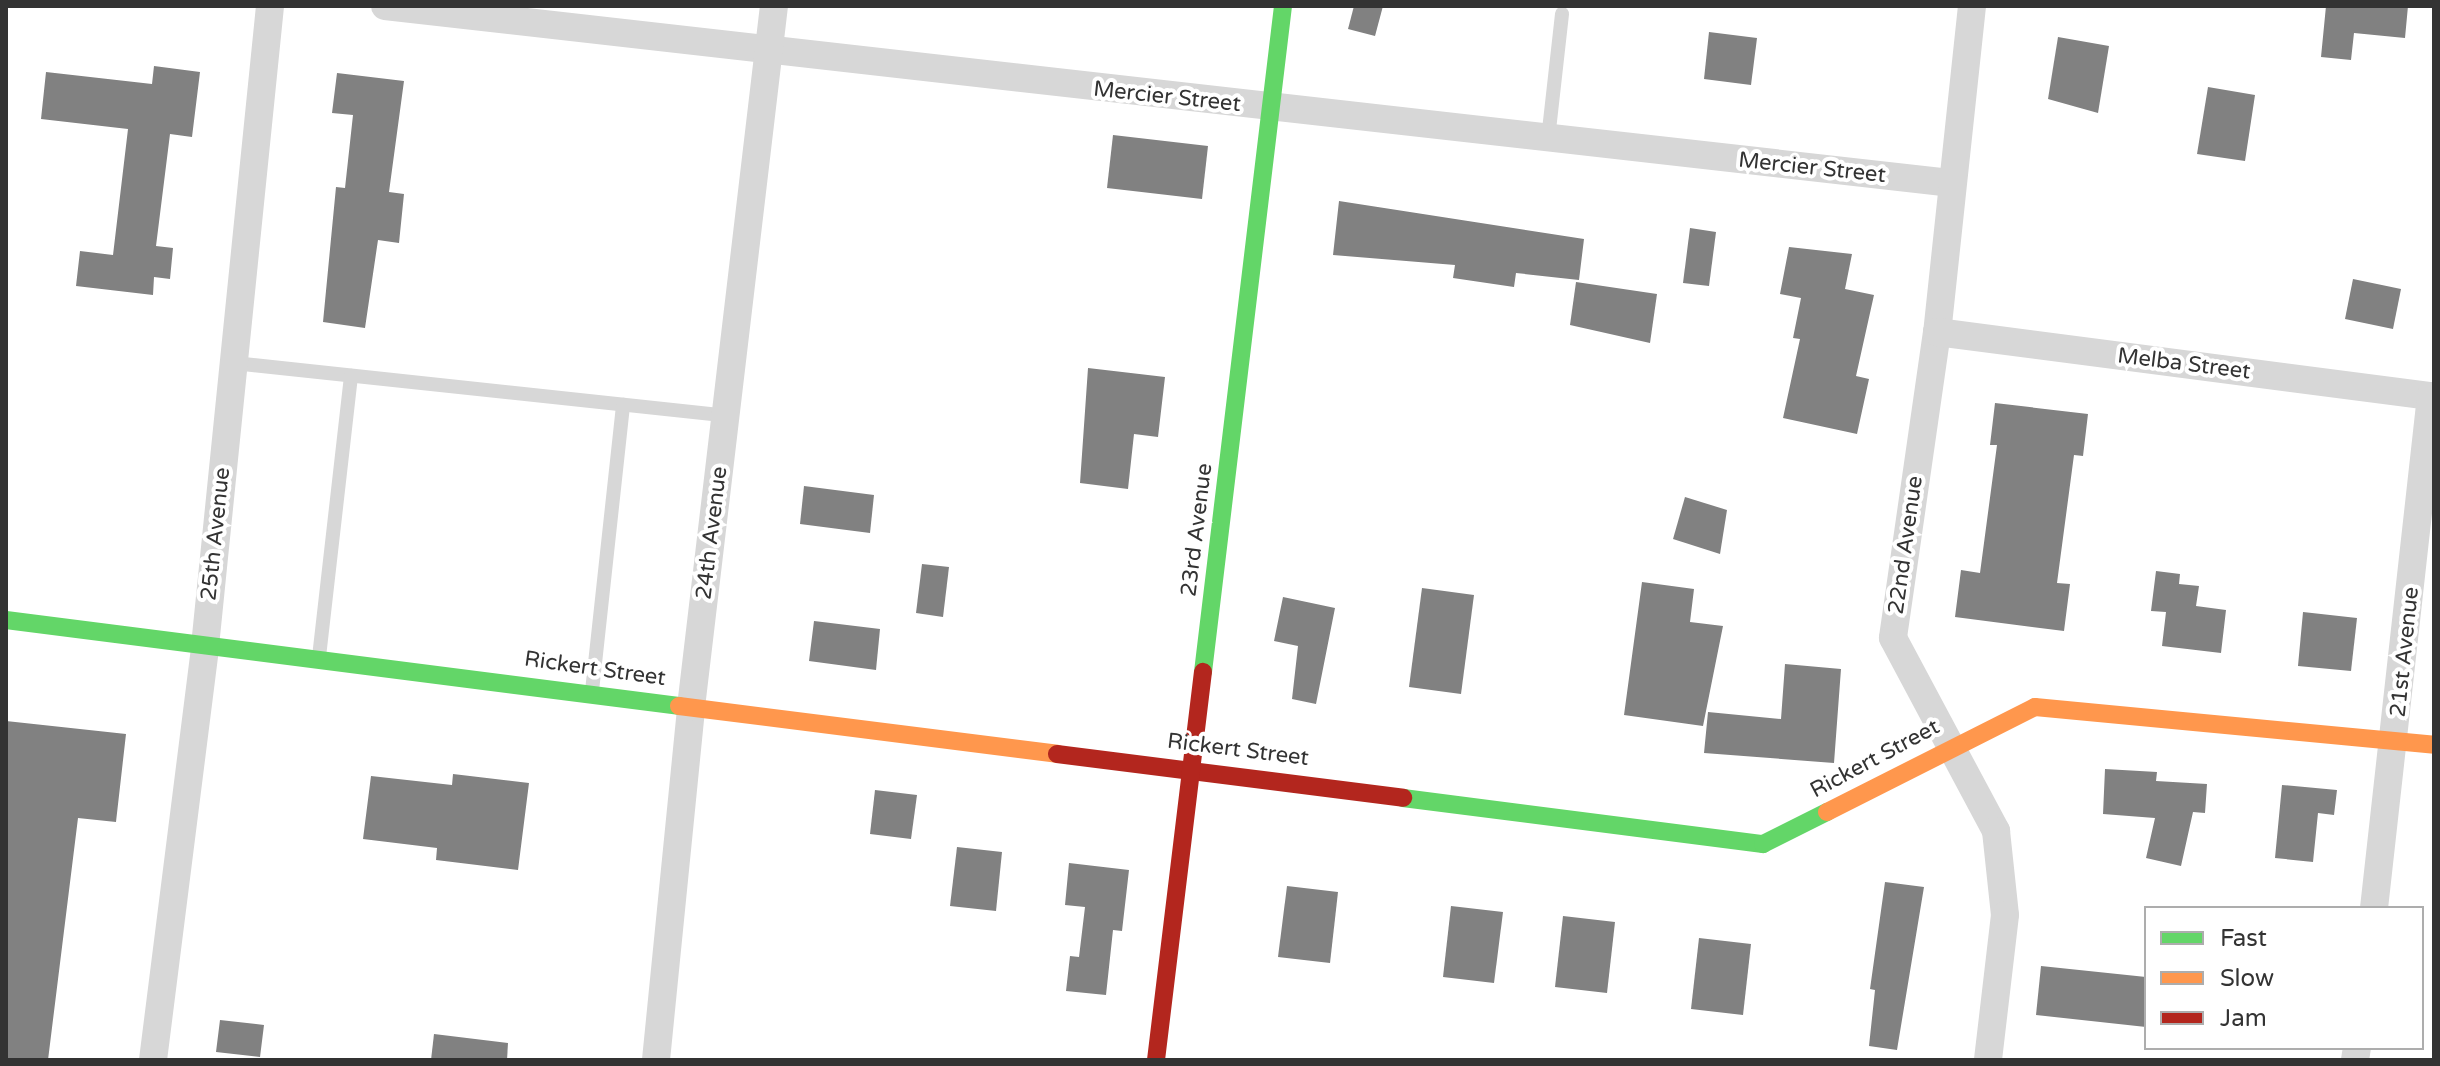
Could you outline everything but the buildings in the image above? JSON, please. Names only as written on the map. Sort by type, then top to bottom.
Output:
[{"type":"street","name":"25th Avenue","points":[[153,1060],[205,646],[270,6]]},
{"type":"street","name":"Mercier Street","points":[[385,6],[769,53],[1950,183]]},
{"type":"street","name":"24th Avenue","points":[[656,1060],[691,707],[774,6]]},
{"type":"street","name":"23rd Avenue","points":[[1156,1060],[1283,6]]},
{"type":"street","name":"22nd Avenue","points":[[1972,6],[1950,183],[1937,332],[1893,638],[1996,831],[2005,915],[1988,1060]]},
{"type":"street","name":"Melba Street","points":[[1937,332],[2431,396]]},
{"type":"street","name":"21st Avenue","points":[[2374,906],[2396,740],[2431,396]]},
{"type":"street","name":"Rickert Street","points":[[6,620],[1193,768],[1763,844],[1952,745],[2035,707],[2434,745]]},
{"type":"lane","points":[[1548,139],[1562,14]]},
{"type":"lane","points":[[234,363],[726,416]]},
{"type":"lane","points":[[319,659],[351,376]]},
{"type":"lane","points":[[592,692],[623,405]]},
{"type":"traffic: fast","points":[[1203,672],[1283,6]]},
{"type":"traffic: fast","points":[[6,620],[679,706]]},
{"type":"traffic: fast","points":[[1403,798],[1763,844],[1827,812]]},
{"type":"traffic: slow","points":[[679,706],[1057,754]]},
{"type":"traffic: slow","points":[[1827,812],[2035,707],[2434,745]]},
{"type":"traffic: jam","points":[[1156,1060],[1203,672]]},
{"type":"traffic: jam","points":[[1057,754],[1403,798]]}]
